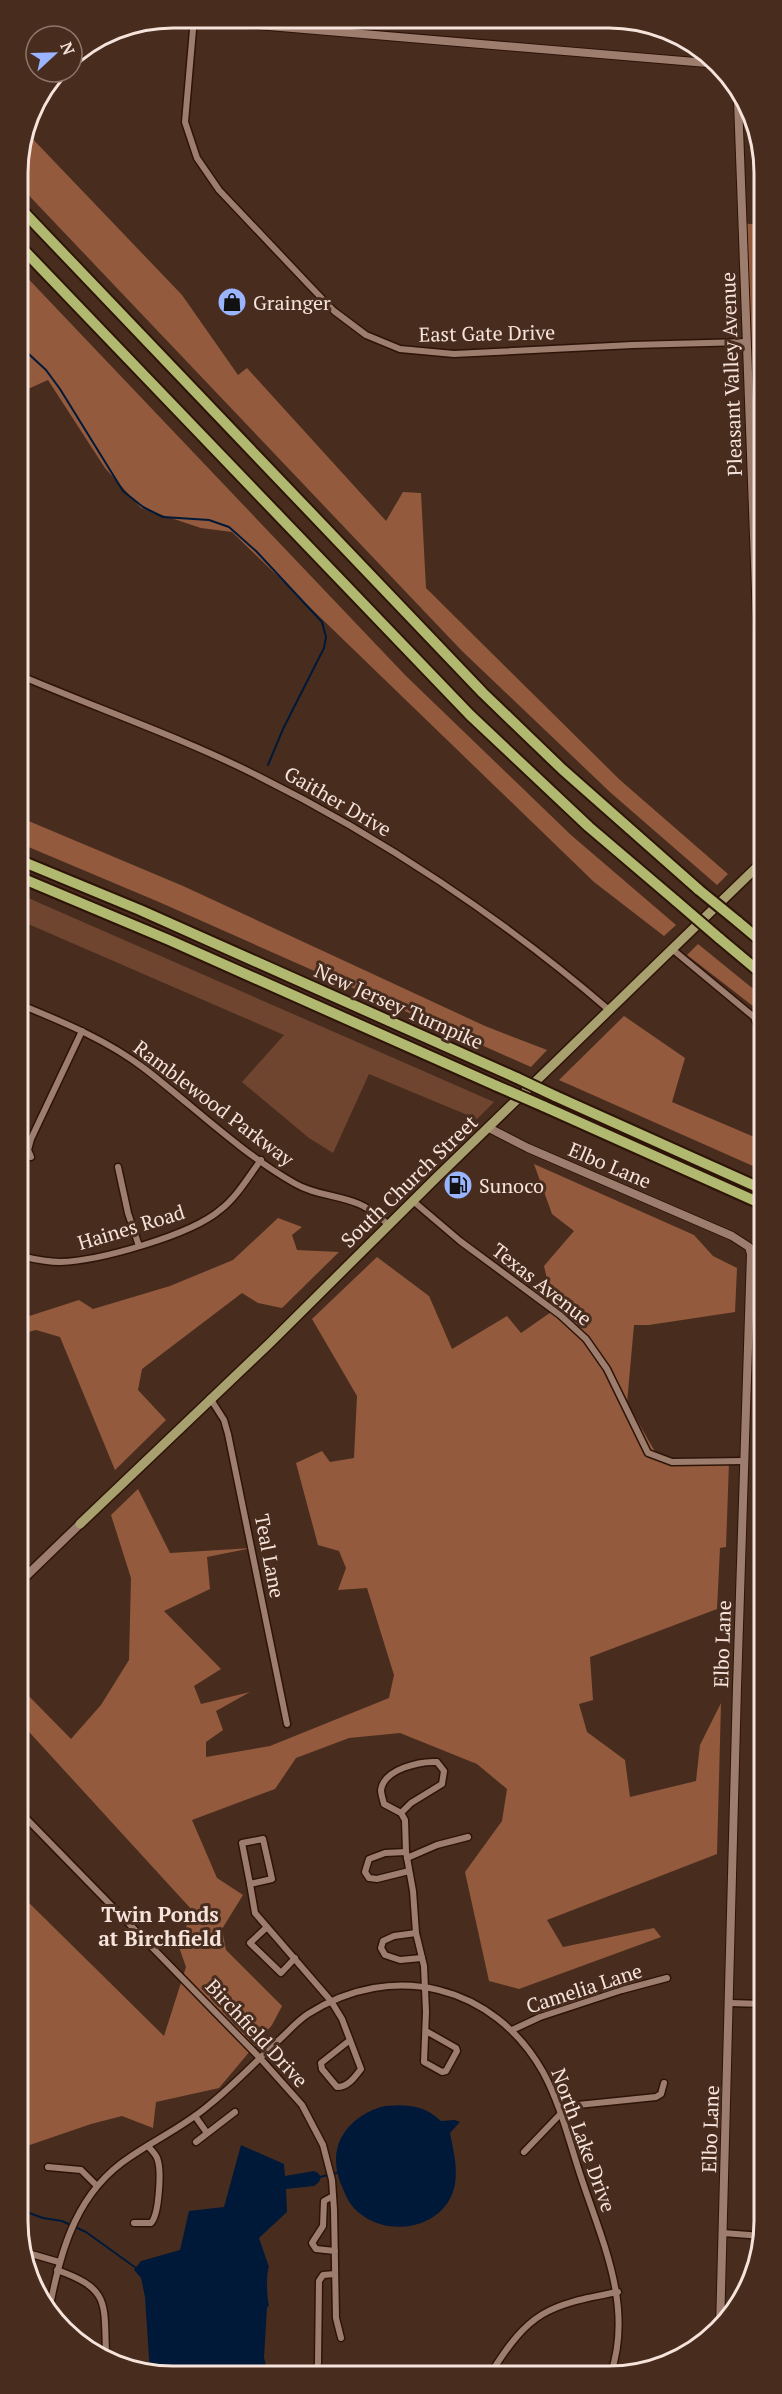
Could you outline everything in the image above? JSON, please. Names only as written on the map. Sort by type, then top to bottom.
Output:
[{"type":"highway","points":[[29,217],[483,693],[562,769],[754,935]]},
{"type":"highway","points":[[29,255],[470,715],[589,827],[754,967]]},
{"type":"highway","name":"New Jersey Turnpike","points":[[29,864],[151,915],[754,1185]]},
{"type":"highway","name":"New Jersey Turnpike","points":[[29,881],[169,940],[754,1200]]},
{"type":"main road","name":"South Church Street","points":[[80,1524],[271,1342],[388,1225],[754,870]]},
{"type":"main road","points":[[28,1574],[80,1524]]},
{"type":"street","name":"East Gate Drive","points":[[193,29],[185,122],[196,159],[219,190],[334,311],[366,334],[400,349],[454,354],[639,344],[746,342]]},
{"type":"street","points":[[307,29],[702,63]]},
{"type":"street","name":"Pleasant Valley Avenue","points":[[738,108],[754,543]]},
{"type":"street","name":"Gaither Drive","points":[[29,679],[246,770],[350,825],[541,953],[609,1010]]},
{"type":"street","points":[[672,949],[754,1017]]},
{"type":"street","name":"Ramblewood Parkway","points":[[29,1008],[82,1031],[143,1068],[295,1184],[360,1204],[388,1225]]},
{"type":"street","points":[[29,1148],[82,1031]]},
{"type":"street","name":"Elbo Lane","points":[[489,1128],[528,1148],[732,1236],[749,1247],[752,1268],[744,1461],[720,2313]]},
{"type":"street","points":[[29,1151],[31,1157]]},
{"type":"street","name":"Haines Road","points":[[28,1258],[47,1262],[68,1262],[139,1246],[178,1234],[219,1211],[237,1193],[261,1160]]},
{"type":"street","points":[[118,1167],[128,1213],[139,1246]]},
{"type":"street","name":"Texas Avenue","points":[[413,1201],[586,1339],[608,1369],[648,1453],[672,1462],[744,1461]]},
{"type":"street","name":"Teal Lane","points":[[210,1398],[224,1420],[228,1434],[286,1724]]},
{"type":"street","points":[[401,1813],[418,1798],[442,1784],[444,1771],[437,1762],[425,1761],[398,1771],[385,1779],[381,1792],[384,1804],[401,1813],[405,1820],[406,1855],[413,1890],[416,1933],[422,1958],[426,2031],[424,2062],[442,2072],[446,2071],[457,2051],[456,2048],[426,2031]]},
{"type":"street","name":"Birchfield Drive","points":[[28,1820],[260,2058],[297,2099],[316,2130],[330,2171],[333,2196],[336,2326],[341,2338]]},
{"type":"street","points":[[409,1871],[377,1879],[369,1878],[365,1872],[369,1859],[385,1853],[406,1855],[468,1837]]},
{"type":"street","points":[[250,1884],[272,1879],[263,1839],[242,1843],[255,1913],[332,2001],[342,2019],[350,2040],[361,2069],[356,2077],[344,2087],[337,2087],[322,2069],[321,2063],[350,2040]]},
{"type":"street","points":[[267,1927],[250,1942],[281,1973],[296,1958]]},
{"type":"street","points":[[416,1933],[388,1938],[383,1941],[381,1948],[385,1955],[400,1960],[422,1958]]},
{"type":"street","name":"Camelia Lane","points":[[512,2030],[533,2020],[622,1990],[667,1978]]},
{"type":"street","name":"North Lake Drive","points":[[51,2299],[59,2262],[76,2217],[97,2186],[113,2169],[195,2116],[231,2086],[306,2015],[332,2001],[384,1985],[424,1987],[474,2002],[494,2014],[512,2030],[532,2055],[544,2075],[560,2114],[618,2292],[619,2338],[614,2365]]},
{"type":"street","points":[[730,2003],[753,2004]]},
{"type":"street","points":[[524,2152],[572,2104],[656,2097],[662,2094],[664,2083]]},
{"type":"street","points":[[196,2142],[235,2112]]},
{"type":"street","points":[[195,2116],[207,2133]]},
{"type":"street","points":[[134,2223],[151,2223],[156,2215],[158,2164],[155,2154],[148,2146]]},
{"type":"street","points":[[48,2167],[81,2170],[97,2186]]},
{"type":"street","points":[[333,2196],[324,2201],[323,2226],[312,2243],[316,2249],[335,2251]]},
{"type":"street","points":[[723,2232],[752,2235]]},
{"type":"street","points":[[32,2254],[59,2262]]},
{"type":"street","points":[[57,2270],[86,2281],[98,2293],[104,2312],[106,2349]]},
{"type":"street","points":[[317,2366],[319,2281],[323,2275],[335,2274]]},
{"type":"street","points":[[496,2366],[516,2336],[536,2317],[569,2303],[618,2292]]},
{"type":"shaded area","points":[[32,139],[182,295],[238,375],[247,368],[386,521],[403,492],[421,493],[426,588],[620,780],[728,874],[717,885],[611,793],[462,651],[29,196],[29,164]]},
{"type":"shaded area","points":[[740,223],[754,224],[754,508],[751,508]]},
{"type":"shaded area","points":[[29,280],[406,676],[571,835],[676,925],[664,936],[594,882],[232,532],[201,528],[141,508],[105,468],[48,380],[29,389]]},
{"type":"shaded area","points":[[29,821],[183,886],[485,1026],[547,1050],[531,1067],[159,902],[29,847]]},
{"type":"shaded area","points":[[29,898],[494,1102],[477,1119],[369,1074],[333,1153],[309,1138],[242,1082],[284,1035],[29,924]]},
{"type":"shaded area","points":[[698,944],[754,989],[754,1007],[687,955]]},
{"type":"shaded area","points":[[624,1016],[685,1058],[672,1102],[754,1137],[754,1166],[559,1080]]},
{"type":"shaded area","points":[[534,1164],[694,1235],[713,1256],[737,1268],[735,1312],[649,1325],[634,1325],[627,1403],[661,1462],[729,1462],[726,1547],[720,1548],[717,1609],[590,1657],[593,1700],[579,1704],[587,1732],[625,1760],[630,1797],[696,1781],[700,1745],[721,1703],[717,1854],[547,1920],[563,1947],[654,1928],[661,1937],[519,1989],[489,1981],[465,1872],[502,1821],[507,1789],[477,1764],[400,1733],[349,1738],[296,1758],[275,1789],[192,1820],[217,1878],[243,1895],[222,1929],[226,1950],[282,2006],[272,2025],[219,2088],[156,2102],[153,2128],[122,2116],[28,2146],[28,1902],[164,2036],[186,1967],[179,1947],[192,1910],[28,1731],[28,1695],[71,1739],[101,1705],[129,1660],[131,1578],[111,1515],[138,1489],[170,1553],[252,1548],[207,1557],[210,1589],[164,1611],[221,1669],[194,1686],[201,1704],[250,1692],[216,1711],[223,1730],[206,1742],[206,1757],[270,1746],[389,1698],[394,1675],[367,1588],[338,1590],[346,1568],[339,1551],[318,1545],[296,1463],[322,1451],[330,1462],[354,1458],[357,1396],[312,1319],[377,1257],[429,1296],[452,1349],[507,1316],[521,1333],[554,1310],[544,1266],[574,1231],[552,1214]]},
{"type":"shaded area","points":[[278,1218],[302,1227],[292,1235],[297,1250],[339,1252],[282,1308],[258,1303],[242,1293],[142,1369],[138,1390],[166,1420],[115,1470],[60,1337],[36,1330],[28,1332],[28,1316],[79,1300],[93,1309],[170,1286],[233,1260]]},
{"type":"water","points":[[385,2106],[415,2107],[441,2121],[460,2122],[450,2133],[456,2171],[450,2200],[440,2212],[412,2226],[396,2227],[366,2218],[353,2207],[338,2177],[336,2154],[345,2132],[360,2117]]},
{"type":"water","points":[[241,2145],[284,2164],[285,2176],[314,2171],[321,2177],[314,2186],[286,2189],[287,2212],[259,2238],[269,2267],[267,2286],[269,2305],[264,2357],[266,2366],[174,2366],[149,2363],[145,2297],[141,2278],[134,2270],[141,2261],[180,2250],[189,2211],[224,2207]]},
{"type":"waterway","points":[[29,354],[46,370],[60,389],[123,491],[143,507],[163,517],[209,520],[229,527],[256,551],[322,622],[326,637],[324,648],[283,729],[268,765]]},
{"type":"waterway","points":[[320,2177],[340,2172]]},
{"type":"waterway","points":[[28,2213],[62,2221],[86,2232],[136,2268]]},
{"type":"place","name":"Grainger","points":[[232,302]]},
{"type":"place","name":"Sunoco","points":[[458,1185]]},
{"type":"district","name":"Twin Ponds at Birchfield","points":[[160,1926]]}]
